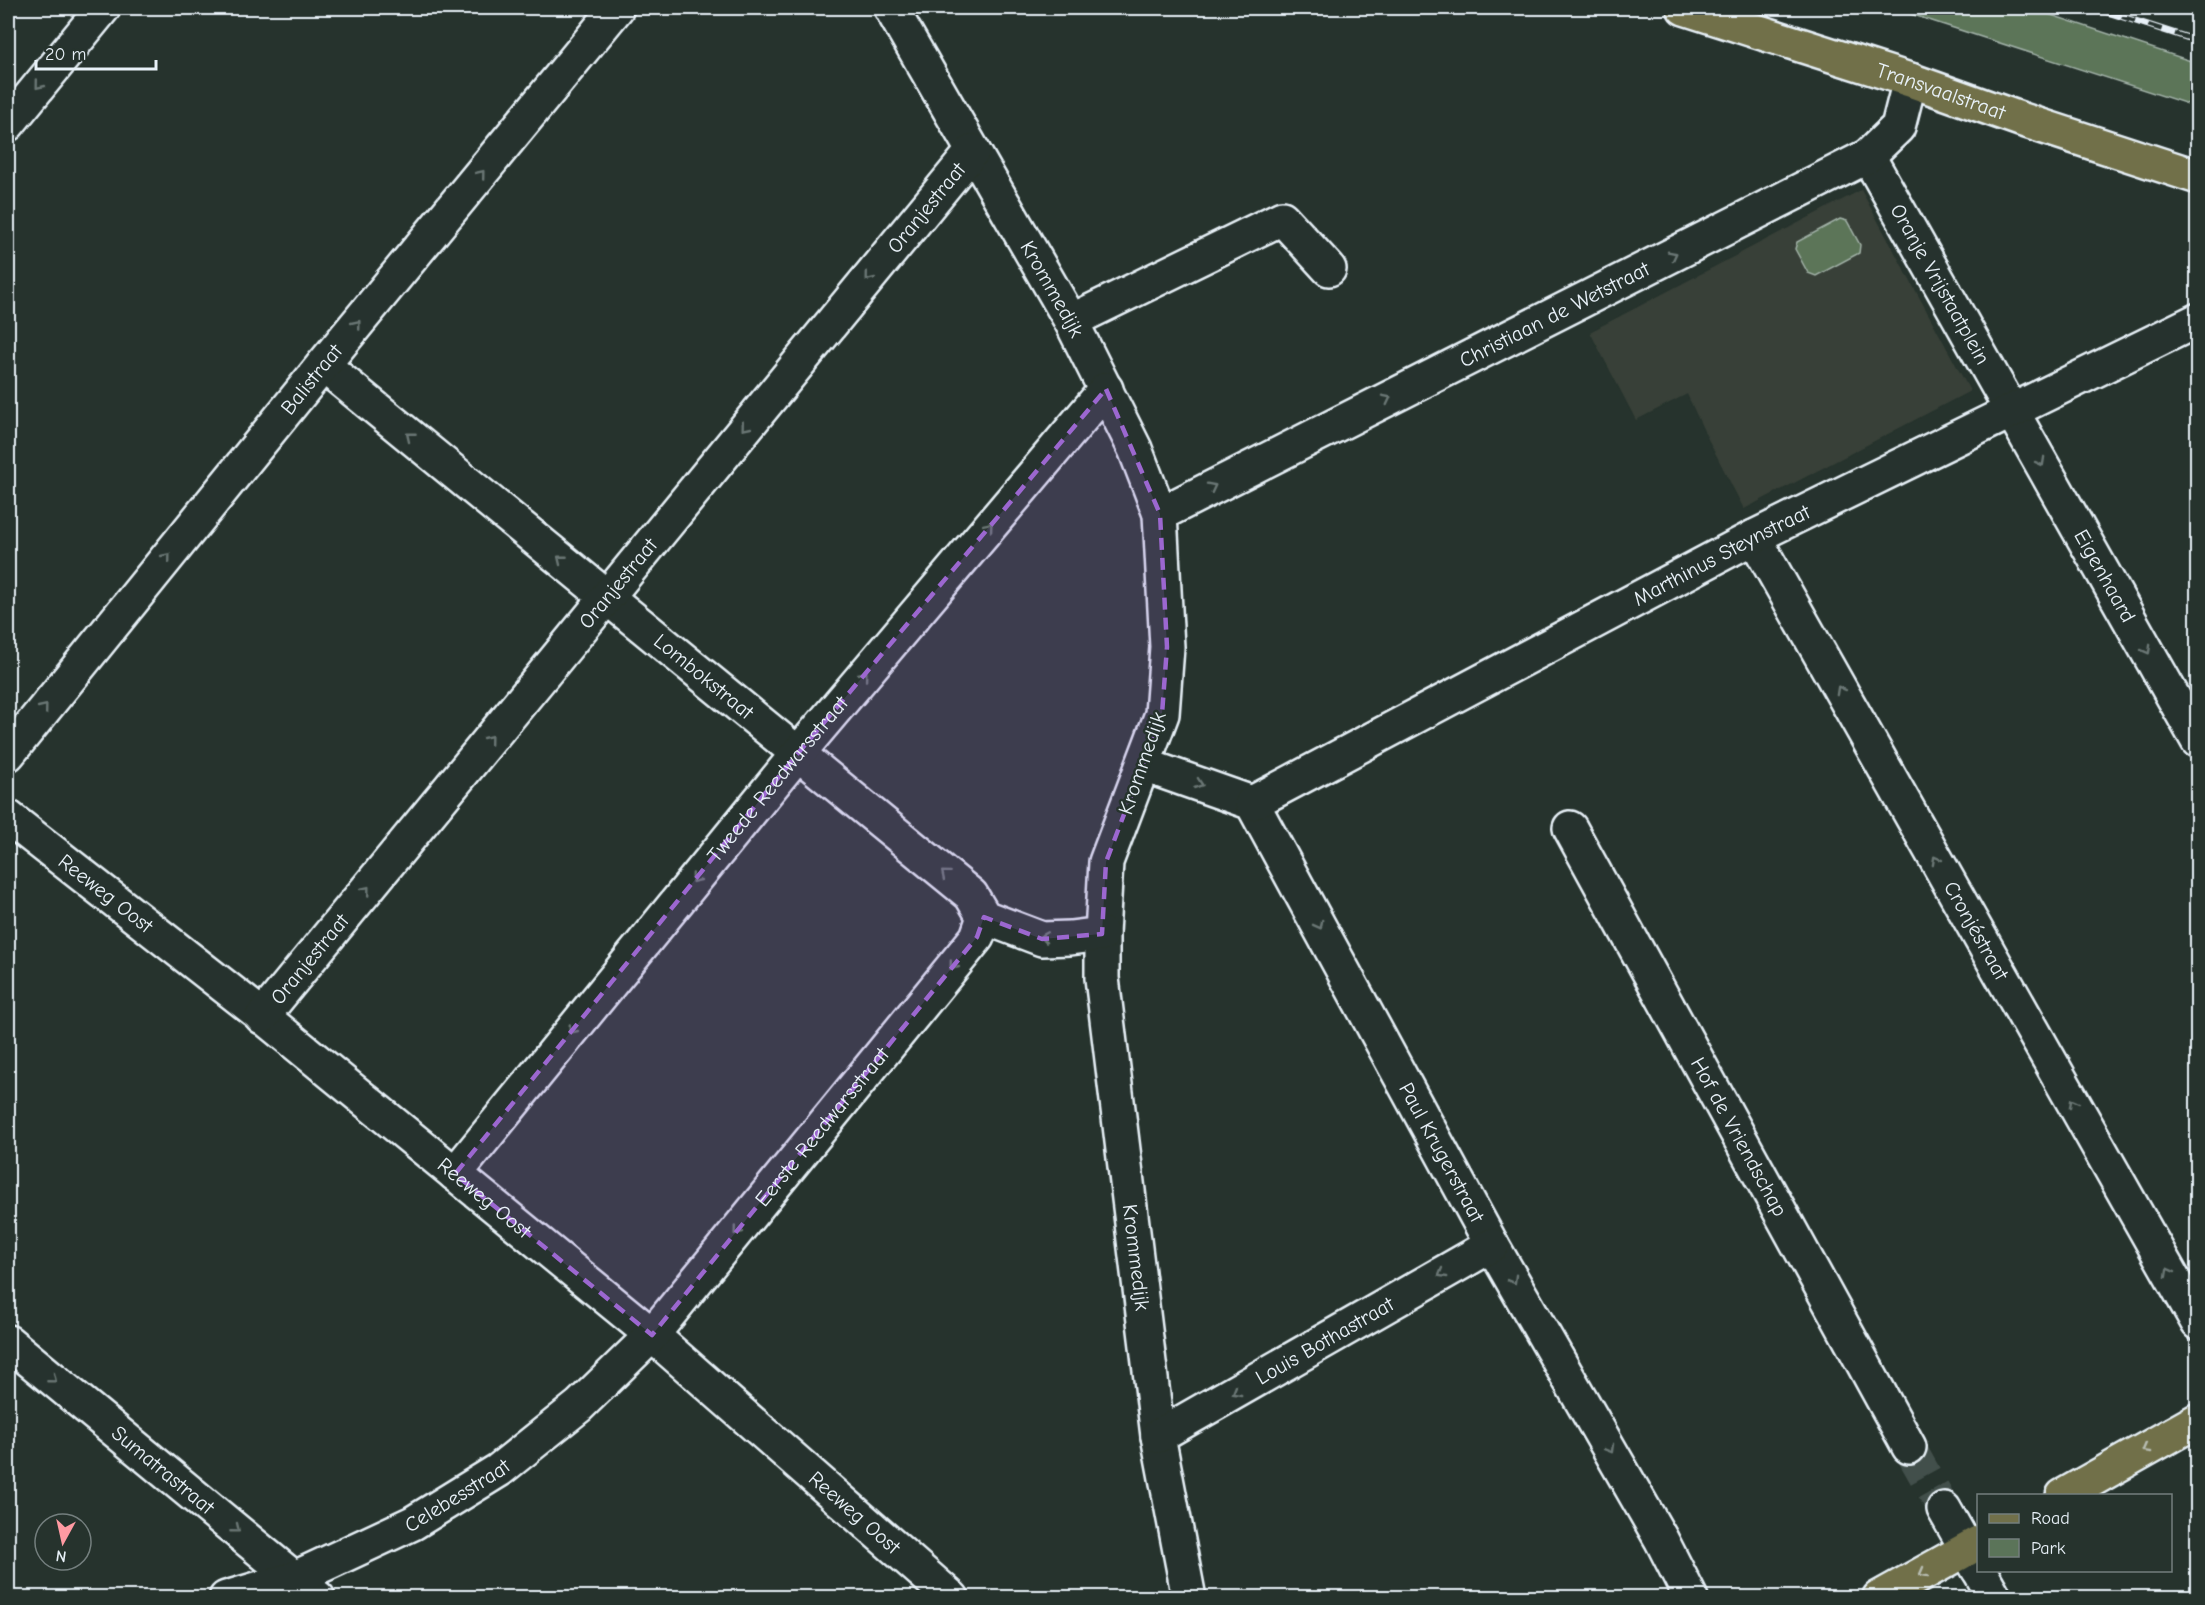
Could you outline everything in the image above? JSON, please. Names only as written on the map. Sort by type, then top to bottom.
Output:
[{"type":"main road","name":"Transvaalstraat","points":[[1684,8],[1910,80],[2023,120],[2198,177]]},
{"type":"main road","points":[[2067,1494],[2198,1420]]},
{"type":"main road","points":[[1879,1598],[1976,1558]]},
{"type":"street","points":[[8,124],[103,8]]},
{"type":"street","name":"Balistraat","points":[[8,754],[323,365],[618,8]]},
{"type":"street","name":"Krommedijk","points":[[891,8],[1071,321],[1135,449],[1160,514],[1167,647],[1162,714],[1106,862],[1102,978],[1158,1436],[1184,1591]]},
{"type":"street","name":"Christiaan de Wetstraat","points":[[1160,514],[1868,156],[1898,127],[1910,80]]},
{"type":"street","name":"Oranjestraat","points":[[262,1017],[973,151]]},
{"type":"street","name":"Oranje Vrijstaatplein","points":[[1868,156],[2012,411]]},
{"type":"street","points":[[1071,321],[1282,218],[1329,269]]},
{"type":"street","name":"Marthinus Steynstraat","points":[[1252,802],[1754,537],[2198,320]]},
{"type":"street","name":"Lombokstraat","points":[[323,365],[971,895],[984,917]]},
{"type":"street","name":"Tweede Reedwarsstraat","points":[[455,1173],[799,752],[1106,389]]},
{"type":"street","name":"Eigenhaard","points":[[2012,411],[2198,741]]},
{"type":"street","name":"Cronjéstraat","points":[[1754,537],[2198,1323]]},
{"type":"street","points":[[1144,765],[1252,802]]},
{"type":"street","name":"Paul Krugerstraat","points":[[1252,802],[1492,1245],[1661,1539],[1691,1598]]},
{"type":"street","name":"Reeweg Oost","points":[[8,817],[262,1017],[652,1335],[951,1596]]},
{"type":"street","name":"Hof de Vriendschap","points":[[1570,828],[1909,1447]]},
{"type":"street","points":[[984,917],[1042,939],[1102,934]]},
{"type":"street","name":"Eerste Reedwarsstraat","points":[[652,1335],[977,937],[984,917]]},
{"type":"street","name":"Louis Bothastraat","points":[[1158,1436],[1492,1245]]},
{"type":"street","name":"Celebesstraat","points":[[226,1598],[307,1588],[499,1470],[579,1406],[652,1335]]},
{"type":"street","name":"Sumatrastraat","points":[[8,1342],[307,1588]]},
{"type":"street","points":[[1944,1509],[1976,1558]]},
{"type":"street","points":[[1983,1572],[1995,1598]]},
{"type":"highlighted area","points":[[1106,389],[1160,514],[1167,647],[1162,714],[1106,862],[1102,934],[1042,939],[984,917],[977,937],[652,1335],[455,1174],[799,752]]},
{"type":"shaded area","points":[[1861,190],[1970,391],[1744,509],[1687,394],[1636,420],[1590,332]]},
{"type":"green space","points":[[1892,8],[2030,8],[2197,63],[2197,107]]},
{"type":"green space","points":[[1840,219],[1847,221],[1860,245],[1859,253],[1816,276],[1808,273],[1795,249],[1797,242]]},
{"type":"tunnel","points":[[1909,1447],[1944,1509]]},
{"type":"railway","points":[[2095,8],[2198,41]]}]
